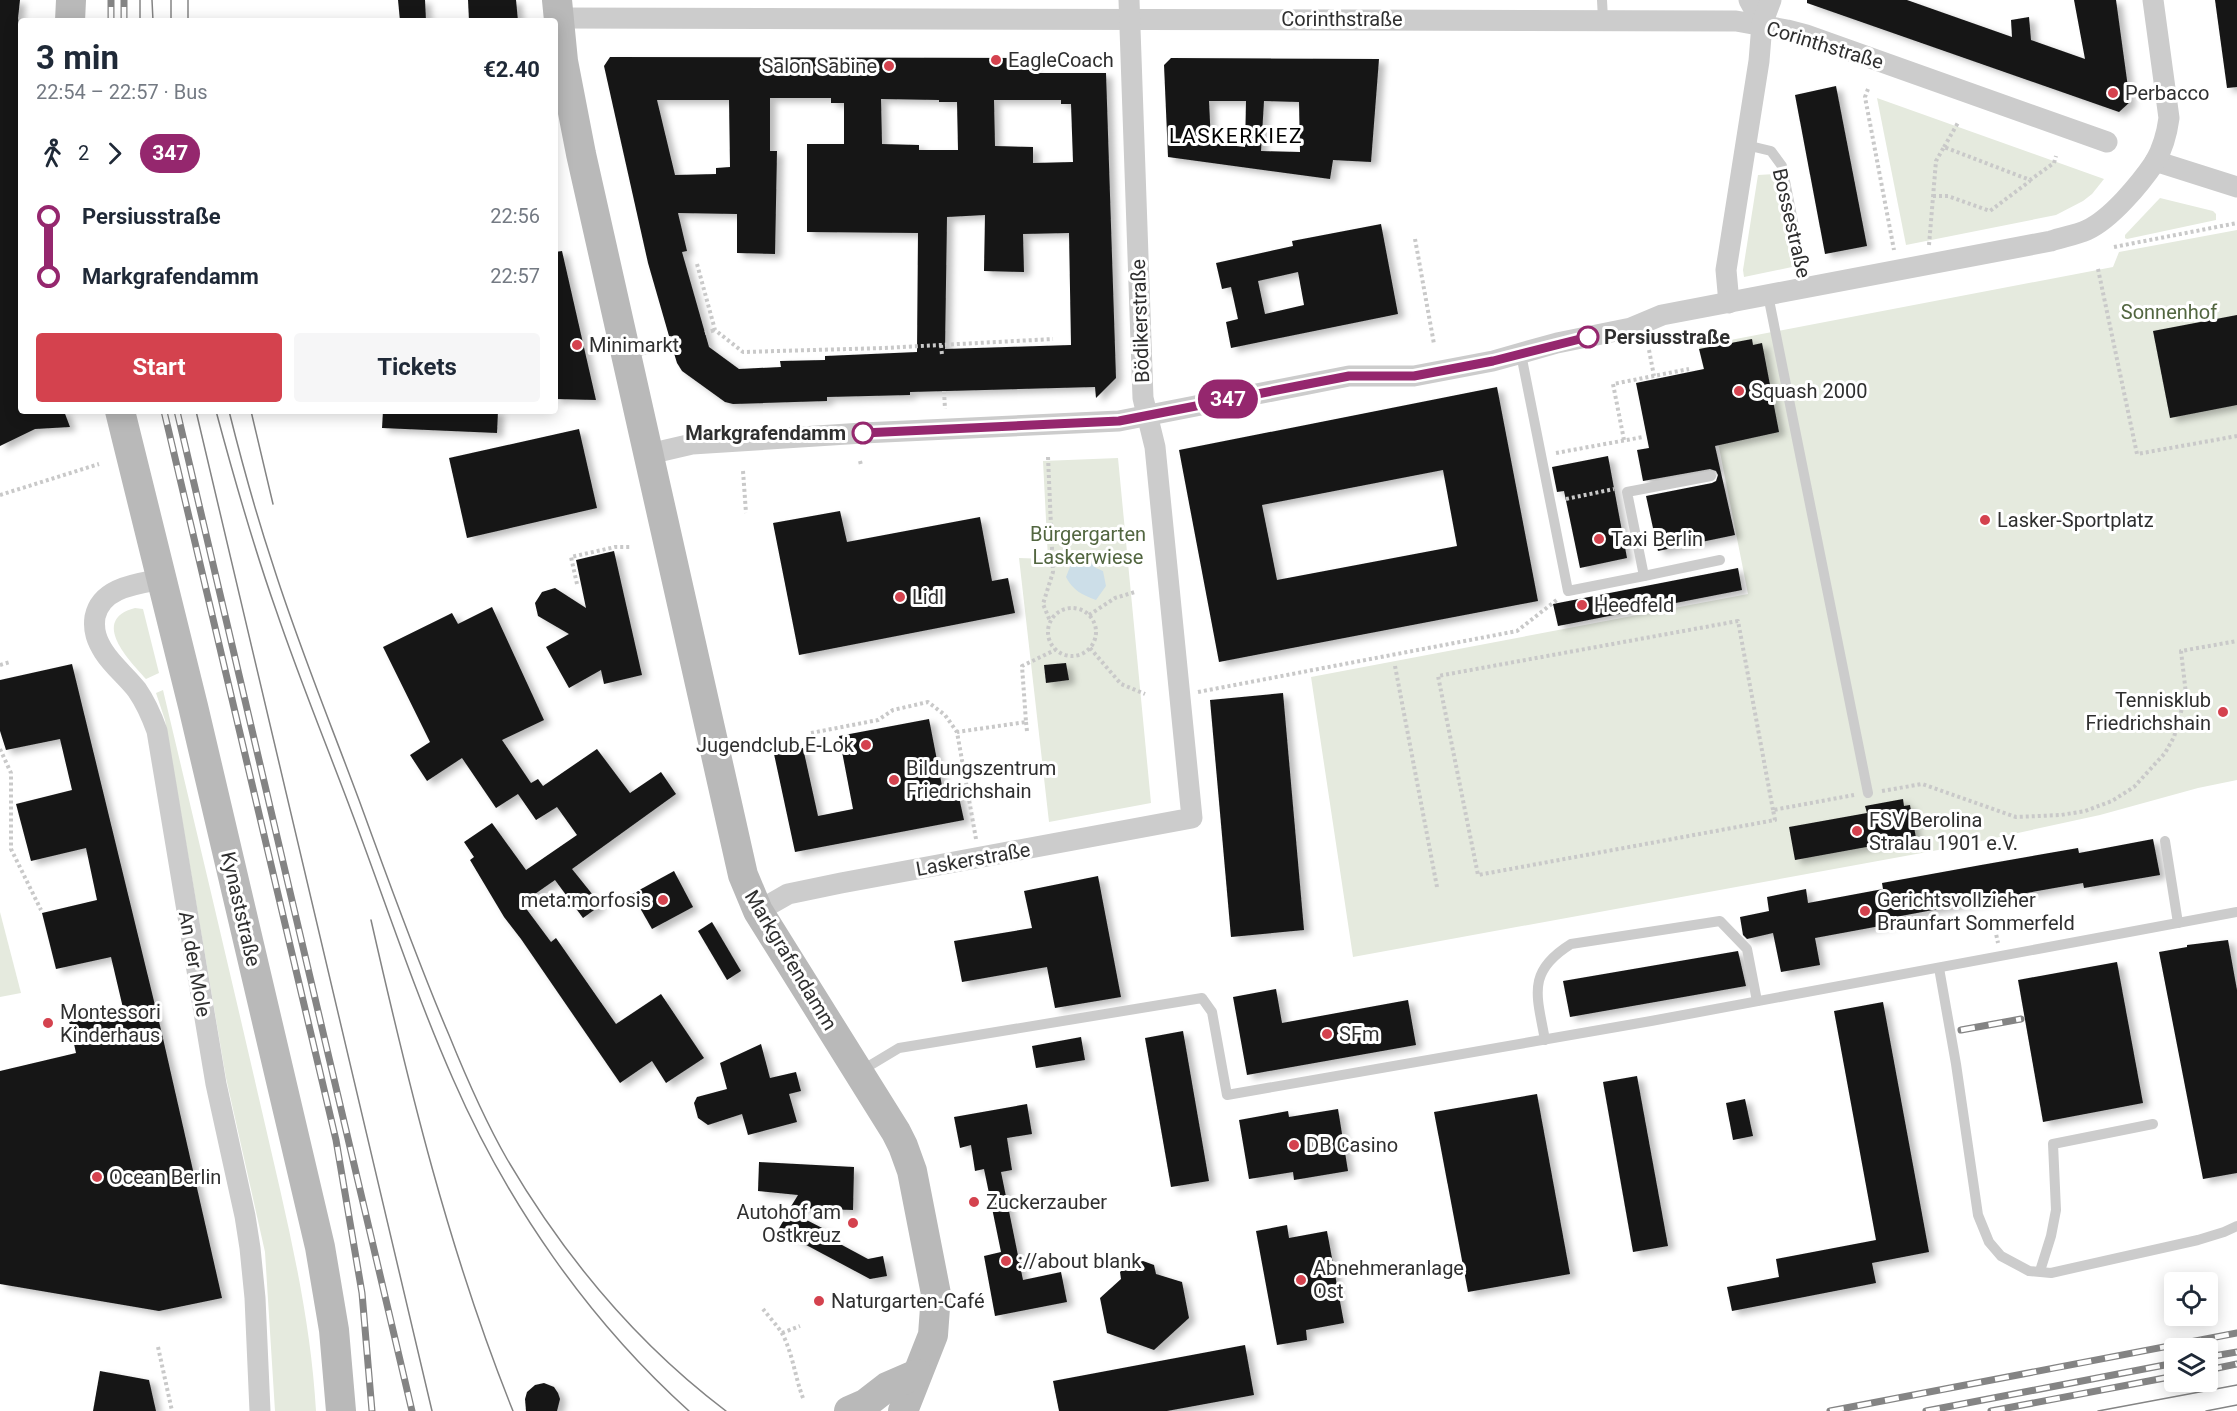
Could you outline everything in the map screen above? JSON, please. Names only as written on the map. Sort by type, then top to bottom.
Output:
[{"type":"main road","points":[[70,0],[70,18]]},
{"type":"main road","name":"Markgrafendamm","points":[[558,9],[569,99],[743,875],[758,911],[896,1132],[909,1159],[936,1294],[935,1322],[928,1349],[903,1411]]},
{"type":"main road","name":"Kynaststraße","points":[[121,414],[320,1246],[334,1330],[341,1411]]},
{"type":"main road","points":[[849,1411],[865,1404],[887,1387],[917,1374]]},
{"type":"street","points":[[1749,0],[1762,24]]},
{"type":"street","name":"Bossestraße","points":[[1729,303],[1725,276],[1759,61],[1762,24],[1771,0]]},
{"type":"street","points":[[649,454],[692,444],[815,435],[1119,421],[1349,376],[1414,376],[1493,361],[1557,343],[1631,328],[1662,315],[2051,241],[2086,231],[2111,214],[2155,161],[2166,136],[2169,118],[2153,0]]},
{"type":"street","name":"Corinthstraße","points":[[558,9],[1603,10],[1736,21],[1762,24],[1806,36],[2107,142]]},
{"type":"street","name":"Bödikerstraße","points":[[1129,9],[1143,398],[1155,447],[1192,818]]},
{"type":"street","points":[[2155,161],[2237,187]]},
{"type":"street","name":"An der Mole","points":[[162,579],[120,589],[109,594],[100,604],[94,627],[95,635],[105,654],[138,692],[157,731],[216,1084],[250,1248],[254,1280],[260,1411]]},
{"type":"street","name":"Laskerstraße","points":[[758,911],[788,894],[1192,818]]},
{"type":"lane","name":"Bossestraße","points":[[1746,145],[1771,151],[1782,166],[1806,287]]},
{"type":"lane","points":[[1768,295],[1868,793]]},
{"type":"lane","points":[[625,355],[671,343]]},
{"type":"lane","points":[[1521,354],[1568,591],[1720,560]]},
{"type":"lane","points":[[1644,576],[1627,492],[1711,476]]},
{"type":"lane","points":[[2165,841],[2178,922]]},
{"type":"lane","points":[[858,1072],[899,1048],[1202,998],[1212,1012],[1227,1095],[1545,1040],[2237,912]]},
{"type":"lane","points":[[1545,1040],[1536,992],[1546,963],[1556,953],[1571,944],[1720,921],[1747,950],[1757,1001]]},
{"type":"lane","points":[[1939,968],[1956,1064],[1978,1215],[1989,1242],[2001,1257],[2029,1271],[2051,1273],[2165,1248],[2224,1232],[2237,1226]]},
{"type":"lane","points":[[2040,1271],[2052,1236],[2056,1210],[2053,1144],[2153,1124]]},
{"type":"path","points":[[1868,89],[1865,97],[1895,254]]},
{"type":"path","points":[[1930,247],[1928,240],[1936,161],[1959,121]]},
{"type":"path","points":[[1944,147],[2030,180]]},
{"type":"path","points":[[1933,196],[1948,196],[1990,211],[2054,163],[2056,156]]},
{"type":"path","points":[[2114,247],[2237,224]]},
{"type":"path","points":[[1415,239],[1434,344]]},
{"type":"path","points":[[697,264],[715,330],[743,352],[1053,339]]},
{"type":"path","points":[[2098,269],[2137,454],[2237,436]]},
{"type":"path","points":[[705,333],[715,330]]},
{"type":"path","points":[[941,345],[942,355]]},
{"type":"path","points":[[1649,350],[1654,376]]},
{"type":"path","points":[[1624,440],[1613,384],[1689,369]]},
{"type":"path","points":[[944,391],[945,411]]},
{"type":"path","points":[[1541,456],[1643,436]]},
{"type":"path","points":[[1048,456],[1053,572],[1043,604],[1050,621]]},
{"type":"path","points":[[0,495],[99,464]]},
{"type":"path","points":[[743,471],[746,513]]},
{"type":"path","points":[[1550,502],[1627,487],[1627,492]]},
{"type":"path","points":[[577,584],[571,557],[615,547],[632,547]]},
{"type":"path","points":[[1180,695],[1517,631],[1568,591]]},
{"type":"path","points":[[1089,615],[1115,597],[1135,592]]},
{"type":"path","points":[[1068,608],[1076,608],[1089,615],[1094,621],[1096,634],[1090,648],[1077,656],[1062,654],[1055,650],[1048,636],[1050,621],[1054,614],[1068,608]]},
{"type":"path","points":[[1738,621],[1773,810],[1775,820],[1478,875],[1438,676],[1738,621]]},
{"type":"path","points":[[1773,810],[1922,784],[2016,817],[2061,815],[2085,811],[2112,801],[2134,787],[2165,753],[2174,737],[2186,694],[2181,651],[2237,641]]},
{"type":"path","points":[[1090,648],[1121,684],[1144,694]]},
{"type":"path","points":[[1027,731],[1022,666],[1055,650]]},
{"type":"path","points":[[0,665],[10,662]]},
{"type":"path","points":[[1395,666],[1437,887]]},
{"type":"path","points":[[811,733],[878,720],[893,710],[928,702],[945,715],[957,732],[980,858]]},
{"type":"path","points":[[957,732],[1026,722]]},
{"type":"path","points":[[0,749],[11,773],[11,849],[41,910]]},
{"type":"path","points":[[763,1309],[782,1333],[792,1357],[795,1378],[803,1398]]},
{"type":"path","points":[[782,1333],[800,1326]]},
{"type":"path","points":[[158,1347],[172,1411]]},
{"type":"green space","points":[[1877,98],[2104,179],[2083,201],[2056,215],[1906,245]]},
{"type":"green space","points":[[1775,174],[1792,267],[1744,277],[1743,270],[1758,175]]},
{"type":"green space","points":[[2160,198],[2213,211],[2216,214],[2216,220],[2125,238],[2125,235]]},
{"type":"green space","name":"Lasker-Sportplatz","points":[[2237,230],[2237,780],[2198,788],[2100,815],[1949,848],[1353,957],[1311,677],[1748,594],[1699,346],[2113,267],[2119,252]]},
{"type":"green space","name":"Bürgergarten Laskerwiese","points":[[1118,458],[1151,803],[1049,822],[1019,558],[1048,559],[1043,461]]},
{"type":"green space","points":[[135,608],[143,609],[159,673],[146,679],[123,652],[114,631],[115,622],[122,614]]},
{"type":"green space","points":[[163,690],[287,1220],[308,1334],[316,1411],[275,1411],[265,1252],[226,1078],[165,720],[156,693]]},
{"type":"green space","points":[[0,912],[21,993],[0,997]]},
{"type":"water","points":[[1073,559],[1090,562],[1103,571],[1106,586],[1096,600],[1075,589],[1066,577]]},
{"type":"building","points":[[0,0],[20,0],[18,18],[18,414],[65,414],[70,427],[35,429],[0,446]]},
{"type":"building","points":[[398,0],[425,0],[426,18],[400,18]]},
{"type":"building","points":[[468,0],[516,0],[518,18],[469,18]]},
{"type":"building","points":[[1807,0],[1907,0],[2012,37],[2011,20],[2029,17],[2031,40],[2085,59],[2074,0],[2116,0],[2130,102],[2119,112],[1807,3]]},
{"type":"building","points":[[2215,0],[2237,0],[2237,87],[2227,88]]},
{"type":"building","points":[[610,57],[1033,58],[1032,73],[1106,73],[1116,378],[1096,398],[1095,387],[910,392],[910,395],[827,397],[827,401],[733,404],[725,402],[682,371],[677,363],[673,350],[677,348],[678,342],[676,337],[669,336],[648,263],[604,66]],"holes":[[[770,98],[831,98],[831,103],[844,103],[844,144],[807,144],[807,232],[918,233],[917,352],[825,356],[825,360],[780,361],[781,367],[739,369],[709,347],[682,252],[687,251],[678,213],[737,214],[737,253],[775,254],[777,151],[770,151]],[[881,99],[957,102],[958,150],[919,150],[919,145],[882,144]],[[657,100],[729,100],[730,167],[716,168],[716,174],[675,175]],[[994,100],[1061,100],[1061,104],[1071,104],[1073,162],[1033,163],[1033,147],[995,146]],[[985,215],[984,271],[1024,272],[1023,234],[1069,233],[1071,345],[945,349],[947,217]]]},
{"type":"building","points":[[1171,58],[1379,59],[1371,162],[1333,160],[1330,179],[1168,157],[1164,65]],"holes":[[[1209,101],[1246,101],[1245,147],[1211,143]],[[1264,101],[1299,102],[1300,152],[1261,151]]]},
{"type":"building","points":[[1836,86],[1867,246],[1825,254],[1795,95]]},
{"type":"building","points":[[1381,224],[1398,314],[1231,348],[1226,322],[1238,319],[1231,287],[1222,289],[1216,263],[1293,246],[1292,241]],"holes":[[[1298,272],[1304,305],[1265,314],[1258,281]]]},
{"type":"building","points":[[562,251],[596,400],[558,399],[558,252]]},
{"type":"building","points":[[2237,315],[2237,405],[2170,418],[2153,331]]},
{"type":"building","points":[[1752,339],[1753,345],[1762,343],[1779,432],[1715,446],[1735,535],[1658,551],[1646,496],[1712,483],[1716,481],[1718,475],[1716,471],[1710,469],[1643,481],[1637,450],[1649,448],[1636,383],[1704,369],[1699,349]]},
{"type":"building","points":[[1497,387],[1538,601],[1219,662],[1179,450]],"holes":[[[1443,470],[1457,546],[1277,580],[1262,505]]]},
{"type":"building","points":[[383,414],[498,414],[497,433],[382,428]]},
{"type":"building","points":[[579,429],[597,508],[467,538],[449,458]]},
{"type":"building","points":[[1608,456],[1627,558],[1580,568],[1564,491],[1557,492],[1552,467]]},
{"type":"building","name":"Lidl","points":[[840,511],[847,542],[980,517],[992,581],[1008,578],[1015,613],[799,655],[773,523]]},
{"type":"building","points":[[614,551],[642,675],[604,684],[601,670],[569,688],[546,647],[569,634],[538,616],[535,603],[542,592],[555,588],[586,608],[576,560]]},
{"type":"building","points":[[1738,568],[1742,590],[1558,626],[1553,604]]},
{"type":"building","points":[[492,607],[544,720],[502,740],[531,783],[538,779],[543,786],[597,749],[630,793],[661,772],[676,794],[572,869],[601,905],[583,918],[555,880],[522,903],[551,942],[556,938],[616,1024],[661,994],[704,1058],[666,1083],[652,1061],[620,1083],[504,917],[470,860],[474,857],[464,842],[492,823],[526,870],[577,835],[557,807],[536,820],[518,794],[496,808],[462,758],[427,781],[410,755],[430,742],[383,647],[452,613],[458,624]]},
{"type":"building","points":[[1066,663],[1069,680],[1046,683],[1044,665]]},
{"type":"building","name":"Ocean Berlin","points":[[72,664],[162,1034],[222,1298],[159,1311],[0,1284],[0,1071],[76,1053],[69,1021],[123,1008],[111,957],[56,969],[42,913],[97,900],[86,848],[31,861],[16,804],[72,790],[60,739],[6,750],[0,731],[0,680]]},
{"type":"building","points":[[1283,693],[1304,930],[1231,937],[1210,700]]},
{"type":"building","points":[[929,719],[943,791],[957,788],[964,820],[795,852],[774,754],[803,748],[818,816],[853,809],[839,736]]},
{"type":"building","name":"FSV Berolina Stralau 1901 e.V.","points":[[1903,799],[1904,806],[1910,805],[1916,838],[1795,860],[1789,827],[1867,813],[1865,806]]},
{"type":"building","points":[[2153,839],[2160,875],[2084,888],[2083,883],[1890,918],[1891,924],[1815,938],[1820,965],[1781,972],[1773,933],[1747,939],[1743,935],[1740,917],[1769,911],[1767,897],[1806,889],[1808,903],[1883,889],[1882,883],[2078,848],[2079,853]]},
{"type":"building","name":"meta:morfosis","points":[[674,871],[693,907],[652,929],[632,894]]},
{"type":"building","points":[[1098,876],[1121,997],[1055,1008],[1047,967],[962,982],[954,941],[1032,928],[1024,891]]},
{"type":"building","points":[[712,922],[741,971],[727,980],[698,931]]},
{"type":"building","points":[[2228,940],[2237,990],[2237,1173],[2203,1179],[2159,952],[2187,947],[2187,945]]},
{"type":"building","points":[[1738,951],[1746,986],[1570,1017],[1563,981]]},
{"type":"building","points":[[2117,962],[2143,1103],[2043,1122],[2018,980]]},
{"type":"building","name":"SFm","points":[[1276,989],[1282,1023],[1408,1000],[1416,1045],[1247,1075],[1233,997]]},
{"type":"building","points":[[1883,1002],[1929,1252],[1872,1263],[1876,1283],[1732,1311],[1727,1287],[1779,1277],[1776,1259],[1876,1240],[1834,1011]]},
{"type":"building","points":[[1183,1031],[1209,1181],[1171,1187],[1145,1038]]},
{"type":"building","points":[[1081,1037],[1085,1060],[1036,1068],[1032,1046]]},
{"type":"building","points":[[761,1044],[770,1078],[796,1072],[801,1091],[789,1094],[797,1122],[748,1135],[742,1114],[708,1125],[698,1118],[694,1103],[697,1097],[727,1089],[720,1063]]},
{"type":"building","points":[[1637,1076],[1668,1246],[1633,1252],[1603,1082]]},
{"type":"building","points":[[1537,1094],[1570,1274],[1468,1292],[1434,1112]]},
{"type":"building","points":[[1745,1099],[1753,1136],[1733,1140],[1726,1103]]},
{"type":"building","points":[[1027,1104],[1032,1134],[1007,1138],[1012,1170],[1001,1172],[1023,1280],[1061,1272],[1067,1302],[995,1316],[984,1256],[1001,1252],[984,1169],[975,1171],[971,1145],[960,1148],[954,1117]]},
{"type":"building","name":"DB Casino","points":[[1338,1109],[1348,1171],[1294,1180],[1293,1172],[1249,1179],[1239,1120],[1288,1111],[1289,1117]]},
{"type":"building","points":[[759,1162],[854,1167],[853,1210],[790,1208],[798,1195],[758,1191]]},
{"type":"building","points":[[789,1211],[832,1233],[829,1238],[868,1259],[883,1256],[887,1276],[870,1279],[778,1230]]},
{"type":"building","name":"Abnehmeranlage Ost","points":[[1287,1225],[1289,1238],[1327,1231],[1344,1323],[1306,1330],[1307,1340],[1277,1345],[1256,1231]]},
{"type":"building","points":[[1143,1261],[1154,1265],[1156,1274],[1182,1282],[1189,1318],[1154,1350],[1107,1333],[1100,1298],[1121,1279],[1120,1272],[1129,1264]]},
{"type":"building","points":[[1245,1345],[1254,1395],[1167,1411],[1059,1411],[1053,1381]]},
{"type":"building","points":[[100,1371],[149,1380],[156,1411],[93,1411]]},
{"type":"building","points":[[544,1383],[554,1387],[558,1393],[560,1399],[557,1411],[526,1411],[527,1392],[535,1385]]},
{"type":"tram line","points":[[140,0],[140,18]]},
{"type":"tram line","points":[[152,0],[153,18]]},
{"type":"tram line","points":[[171,0],[171,18]]},
{"type":"tram line","points":[[188,0],[188,18]]},
{"type":"tram line","points":[[197,414],[432,1411]]},
{"type":"tram line","points":[[217,414],[252,536],[285,637],[402,951],[453,1079],[498,1170],[553,1257],[617,1338],[689,1411]]},
{"type":"tram line","points":[[230,414],[261,527],[304,654],[425,977],[491,1129],[529,1195],[604,1296],[662,1357],[726,1411]]},
{"type":"tram line","points":[[252,414],[273,504]]},
{"type":"tram line","points":[[371,920],[432,1169],[469,1291],[513,1411]]},
{"type":"tram line","points":[[2098,1411],[2237,1385]]},
{"type":"tram line","points":[[2206,1411],[2237,1405]]},
{"type":"railway","points":[[111,0],[111,18]]},
{"type":"railway","points":[[124,0],[124,18]]},
{"type":"railway","points":[[165,414],[336,1140],[362,1293],[372,1411]]},
{"type":"railway","points":[[178,414],[412,1411]]},
{"type":"railway","points":[[1961,1030],[2021,1019]]},
{"type":"railway","points":[[1830,1411],[2237,1333]]},
{"type":"railway","points":[[2218,1355],[2237,1352]]},
{"type":"railway","points":[[2218,1368],[2237,1364]]},
{"type":"railway","points":[[1926,1411],[2164,1365]]},
{"type":"railway","points":[[1991,1411],[2164,1378]]},
{"type":"bus line","name":"347","points":[[863,433],[1119,421],[1349,376],[1414,376],[1493,361],[1588,337]]},
{"type":"place","name":"EagleCoach","points":[[996,60]]},
{"type":"place","name":"Salon Sabine","points":[[889,66]]},
{"type":"place","name":"Perbacco","points":[[2113,93]]},
{"type":"place","name":"Persiusstraße","points":[[1588,337]]},
{"type":"place","name":"Minimarkt","points":[[577,345]]},
{"type":"place","name":"Squash 2000","points":[[1739,391]]},
{"type":"place","name":"Markgrafendamm","points":[[863,433]]},
{"type":"place","name":"Lasker-Sportplatz","points":[[1985,520]]},
{"type":"place","name":"Taxi Berlin","points":[[1599,539]]},
{"type":"place","name":"Lidl","points":[[900,597]]},
{"type":"place","name":"Heedfeld","points":[[1582,605]]},
{"type":"place","name":"Tennisklub Friedrichshain","points":[[2223,712]]},
{"type":"place","name":"Jugendclub E-Lok","points":[[866,745]]},
{"type":"place","name":"Bildungszentrum Friedrichshain","points":[[894,780]]},
{"type":"place","name":"FSV Berolina Stralau 1901 e.V.","points":[[1857,831]]},
{"type":"place","name":"meta:morfosis","points":[[663,900]]},
{"type":"place","name":"Gerichtsvollzieher Braunfart Sommerfeld","points":[[1865,911]]},
{"type":"place","name":"Montessori Kinderhaus","points":[[48,1023]]},
{"type":"place","name":"SFm","points":[[1327,1034]]},
{"type":"place","name":"DB Casino","points":[[1294,1145]]},
{"type":"place","name":"Ocean Berlin","points":[[97,1177]]},
{"type":"place","name":"Zuckerzauber","points":[[974,1202]]},
{"type":"place","name":"Autohof am Ostkreuz","points":[[853,1223]]},
{"type":"place","name":"://about blank","points":[[1006,1261]]},
{"type":"place","name":"Abnehmeranlage Ost","points":[[1301,1280]]},
{"type":"place","name":"Naturgarten-Café","points":[[819,1301]]},
{"type":"district","name":"LASKERKIEZ","points":[[1236,136]]},
{"type":"park label","name":"Sonnenhof","points":[[2169,312]]}]
